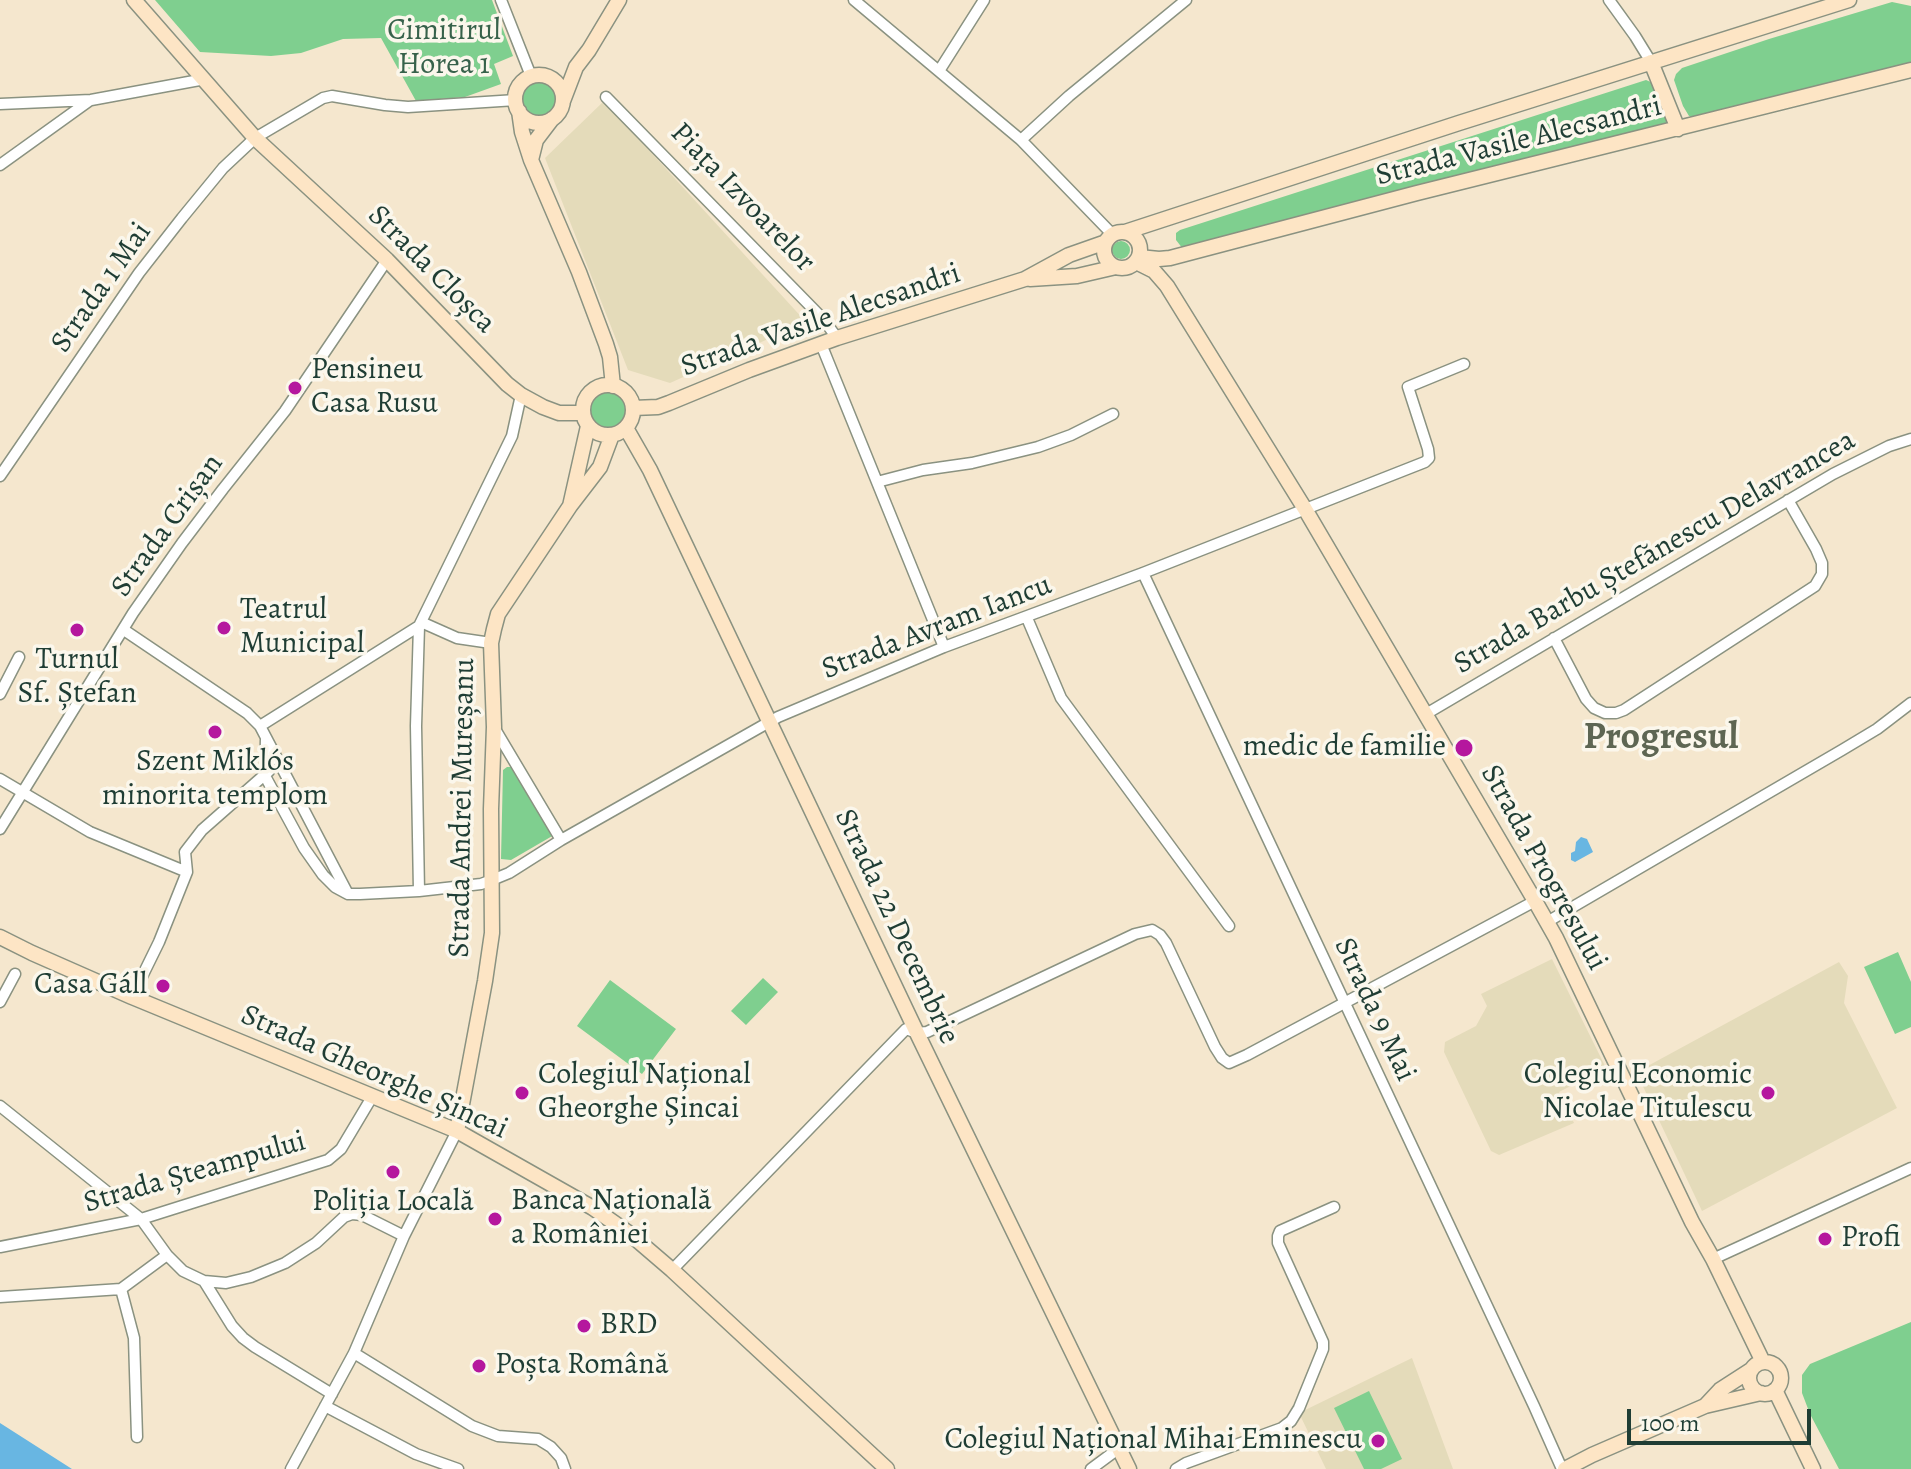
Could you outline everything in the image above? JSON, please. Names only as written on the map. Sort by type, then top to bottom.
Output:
[{"type":"street","name":"Strada Cloșca","points":[[134,0],[255,138],[387,260],[494,371],[521,395],[543,407],[586,419]]},
{"type":"street","points":[[501,0],[537,76]]},
{"type":"street","points":[[531,160],[536,140],[559,113],[576,67],[619,0]]},
{"type":"street","points":[[854,0],[1021,140],[1114,236],[1135,237],[1140,246],[1138,259],[1127,268],[1116,267],[1107,260],[1104,248],[1114,236]]},
{"type":"street","points":[[939,71],[984,0]]},
{"type":"street","points":[[1021,140],[1069,96],[1186,0]]},
{"type":"street","points":[[1609,0],[1651,62],[1678,129]]},
{"type":"street","name":"Strada Vasile Alecsandri","points":[[633,408],[658,407],[837,338],[1025,279],[1069,255],[1114,236],[1832,2],[1849,0]]},
{"type":"street","points":[[576,67],[537,76],[521,84],[517,92],[517,106],[531,160],[606,344],[613,386]]},
{"type":"street","name":"Strada Vasile Alecsandri","points":[[1138,259],[1170,258],[1911,70]]},
{"type":"street","points":[[537,76],[554,80],[563,93],[563,101]]},
{"type":"street","points":[[0,104],[91,100],[205,79]]},
{"type":"street","name":"Strada 1 Mai","points":[[0,476],[148,262],[223,168],[255,138],[323,98],[332,96],[408,107],[517,106]]},
{"type":"street","name":"Piața Izvoarelor","points":[[606,97],[824,320],[837,338]]},
{"type":"street","points":[[0,165],[91,100]]},
{"type":"street","points":[[517,106],[528,119],[536,122],[552,119]]},
{"type":"street","name":"Strada Progresului","points":[[1138,259],[1167,286],[1305,509],[1547,922],[1692,1222],[1713,1259],[1757,1366]]},
{"type":"street","name":"Strada Crișan","points":[[0,829],[182,543],[285,411],[387,260]]},
{"type":"street","name":"Strada Vasile Alecsandri","points":[[1025,279],[1077,276],[1116,267]]},
{"type":"street","points":[[821,344],[944,647]]},
{"type":"street","name":"Strada Avram Iancu","points":[[348,894],[419,891],[492,880],[769,721],[944,647],[1027,618],[1425,462],[1429,458],[1428,449],[1408,387],[1464,364]]},
{"type":"street","points":[[600,386],[613,386],[627,394],[633,408],[631,421],[619,431],[601,435],[586,419],[585,400],[600,386]]},
{"type":"street","points":[[419,891],[416,726],[420,624],[512,436],[521,395]]},
{"type":"street","points":[[877,482],[1038,447],[1113,414]]},
{"type":"street","name":"Strada Andrei Mureșanu","points":[[570,506],[586,419]]},
{"type":"street","name":"Strada Andrei Mureșanu","points":[[457,1131],[492,933],[494,727],[491,643],[498,614],[570,506],[600,467],[619,431]]},
{"type":"street","name":"Strada 22 Decembrie","points":[[619,431],[639,449],[1129,1469]]},
{"type":"street","name":"Strada Barbu Ștefănescu Delavrancea","points":[[1426,714],[1833,474],[1889,446],[1911,439]]},
{"type":"street","points":[[1554,638],[1586,699],[1594,708],[1605,713],[1624,710],[1815,586],[1822,574],[1822,563],[1788,500]]},
{"type":"street","name":"Strada 9 Mai","points":[[1143,573],[1563,1469]]},
{"type":"street","points":[[1027,618],[1061,698],[1229,926]]},
{"type":"street","points":[[420,624],[457,638],[491,643]]},
{"type":"street","points":[[260,726],[420,624]]},
{"type":"street","points":[[124,630],[247,713],[260,726],[348,894]]},
{"type":"street","points":[[0,694],[19,657]]},
{"type":"street","points":[[1547,922],[1877,729],[1911,703]]},
{"type":"street","points":[[494,727],[561,840]]},
{"type":"street","points":[[266,739],[265,776],[304,848],[323,875],[348,894]]},
{"type":"street","points":[[132,997],[159,942],[187,872],[185,852],[202,830],[272,769],[281,768]]},
{"type":"street","points":[[0,779],[90,832],[187,872]]},
{"type":"street","points":[[323,875],[333,866]]},
{"type":"street","points":[[672,1270],[906,1029],[917,1033],[927,1032],[1135,934],[1152,930],[1166,943],[1215,1047],[1229,1063],[1535,901]]},
{"type":"street","name":"Strada Gheorghe Șincai","points":[[0,937],[132,997],[457,1131],[593,1208],[672,1270],[887,1469]]},
{"type":"street","points":[[0,1002],[15,974]]},
{"type":"street","name":"Strada Șteampului","points":[[0,1247],[141,1219],[328,1160],[341,1149],[372,1097]]},
{"type":"street","points":[[0,1106],[141,1219],[183,1271],[204,1281],[226,1283],[285,1263],[352,1214],[362,1215],[404,1236]]},
{"type":"street","points":[[291,1469],[354,1353],[404,1236],[457,1131]]},
{"type":"street","points":[[1713,1259],[1911,1168]]},
{"type":"street","points":[[1176,1469],[1288,1425],[1299,1408],[1323,1342],[1278,1243],[1278,1236],[1280,1231],[1334,1207]]},
{"type":"street","points":[[0,1297],[121,1289],[167,1255]]},
{"type":"street","points":[[204,1281],[243,1338],[332,1394]]},
{"type":"street","points":[[121,1289],[134,1338],[137,1437]]},
{"type":"street","points":[[354,1353],[472,1426],[498,1436],[538,1439],[561,1458],[565,1469]]},
{"type":"street","name":"Strada Progresului","points":[[1757,1366],[1773,1364],[1780,1372],[1781,1382],[1768,1392]]},
{"type":"street","points":[[1705,1406],[1720,1390],[1757,1366]]},
{"type":"street","name":"Strada Progresului","points":[[1757,1366],[1749,1379],[1750,1384],[1753,1388],[1768,1392],[1813,1469]]},
{"type":"street","points":[[1563,1469],[1705,1406],[1768,1392]]},
{"type":"street","points":[[325,1406],[416,1454],[458,1469]]},
{"type":"street","points":[[1091,1469],[1118,1449]]},
{"type":"shaded area","points":[[604,101],[806,322],[670,383],[628,370],[545,158]]},
{"type":"shaded area","points":[[1552,959],[1606,1068],[1559,1092],[1574,1123],[1499,1155],[1491,1151],[1444,1052],[1445,1042],[1476,1026],[1487,1006],[1481,994]]},
{"type":"shaded area","name":"Colegiul Economic Nicolae Titulescu","points":[[1839,962],[1848,976],[1844,1003],[1897,1108],[1702,1211],[1639,1078],[1644,1068]]},
{"type":"shaded area","name":"Colegiul Național Mihai Eminescu","points":[[1412,1358],[1453,1469],[1326,1469],[1299,1413]]},
{"type":"green space","name":"Cimitirul Horea 1","points":[[155,0],[492,0],[513,56],[494,64],[501,84],[465,97],[416,101],[381,38],[343,39],[301,53],[271,56],[200,52]]},
{"type":"green space","points":[[1892,2],[1911,6],[1911,63],[1694,118],[1683,106],[1674,80],[1682,68]]},
{"type":"green space","points":[[1646,80],[1653,83],[1669,121],[1666,125],[1183,249],[1176,240],[1176,233],[1180,230]]},
{"type":"green space","points":[[539,81],[552,86],[557,99],[552,112],[539,117],[526,112],[521,99],[526,86]]},
{"type":"green space","points":[[1117,241],[1125,241],[1130,250],[1128,257],[1117,259],[1112,254],[1112,246]]},
{"type":"green space","points":[[608,391],[622,396],[627,410],[622,424],[608,429],[594,424],[589,410],[594,396]]},
{"type":"green space","points":[[514,767],[554,835],[511,860],[501,859],[503,770]]},
{"type":"green space","points":[[1898,952],[1911,982],[1911,1027],[1895,1034],[1864,967]]},
{"type":"green space","points":[[763,978],[778,992],[746,1025],[731,1011]]},
{"type":"green space","points":[[610,980],[676,1029],[642,1074],[577,1026]]},
{"type":"green space","points":[[1911,1322],[1911,1469],[1839,1469],[1810,1414],[1802,1393],[1802,1375],[1810,1364]]},
{"type":"green space","points":[[1369,1391],[1402,1459],[1381,1469],[1364,1469],[1334,1408]]},
{"type":"water","points":[[1581,837],[1587,839],[1593,852],[1575,862],[1571,860],[1571,853]]},
{"type":"water","points":[[0,1423],[72,1469],[0,1469]]},
{"type":"place","name":"Pensineu Casa Rusu","points":[[295,388]]},
{"type":"place","name":"Teatrul Municipal","points":[[224,628]]},
{"type":"place","name":"Turnul Sf. Ștefan","points":[[77,630]]},
{"type":"place","name":"Szent Miklós minorita templom","points":[[215,732]]},
{"type":"place","name":"medic de familie","points":[[1464,748]]},
{"type":"place","name":"Casa Gáll","points":[[163,986]]},
{"type":"place","name":"Colegiul Național Gheorghe Șincai","points":[[522,1093]]},
{"type":"place","name":"Colegiul Economic Nicolae Titulescu","points":[[1768,1093]]},
{"type":"place","name":"Poliția Locală","points":[[393,1172]]},
{"type":"place","name":"Banca Națională a României","points":[[495,1219]]},
{"type":"place","name":"Profi","points":[[1825,1239]]},
{"type":"place","name":"BRD","points":[[584,1326]]},
{"type":"place","name":"Poșta Română","points":[[479,1366]]},
{"type":"place","name":"Colegiul Național Mihai Eminescu","points":[[1378,1441]]},
{"type":"district","name":"Progresul","points":[[1661,739]]}]
